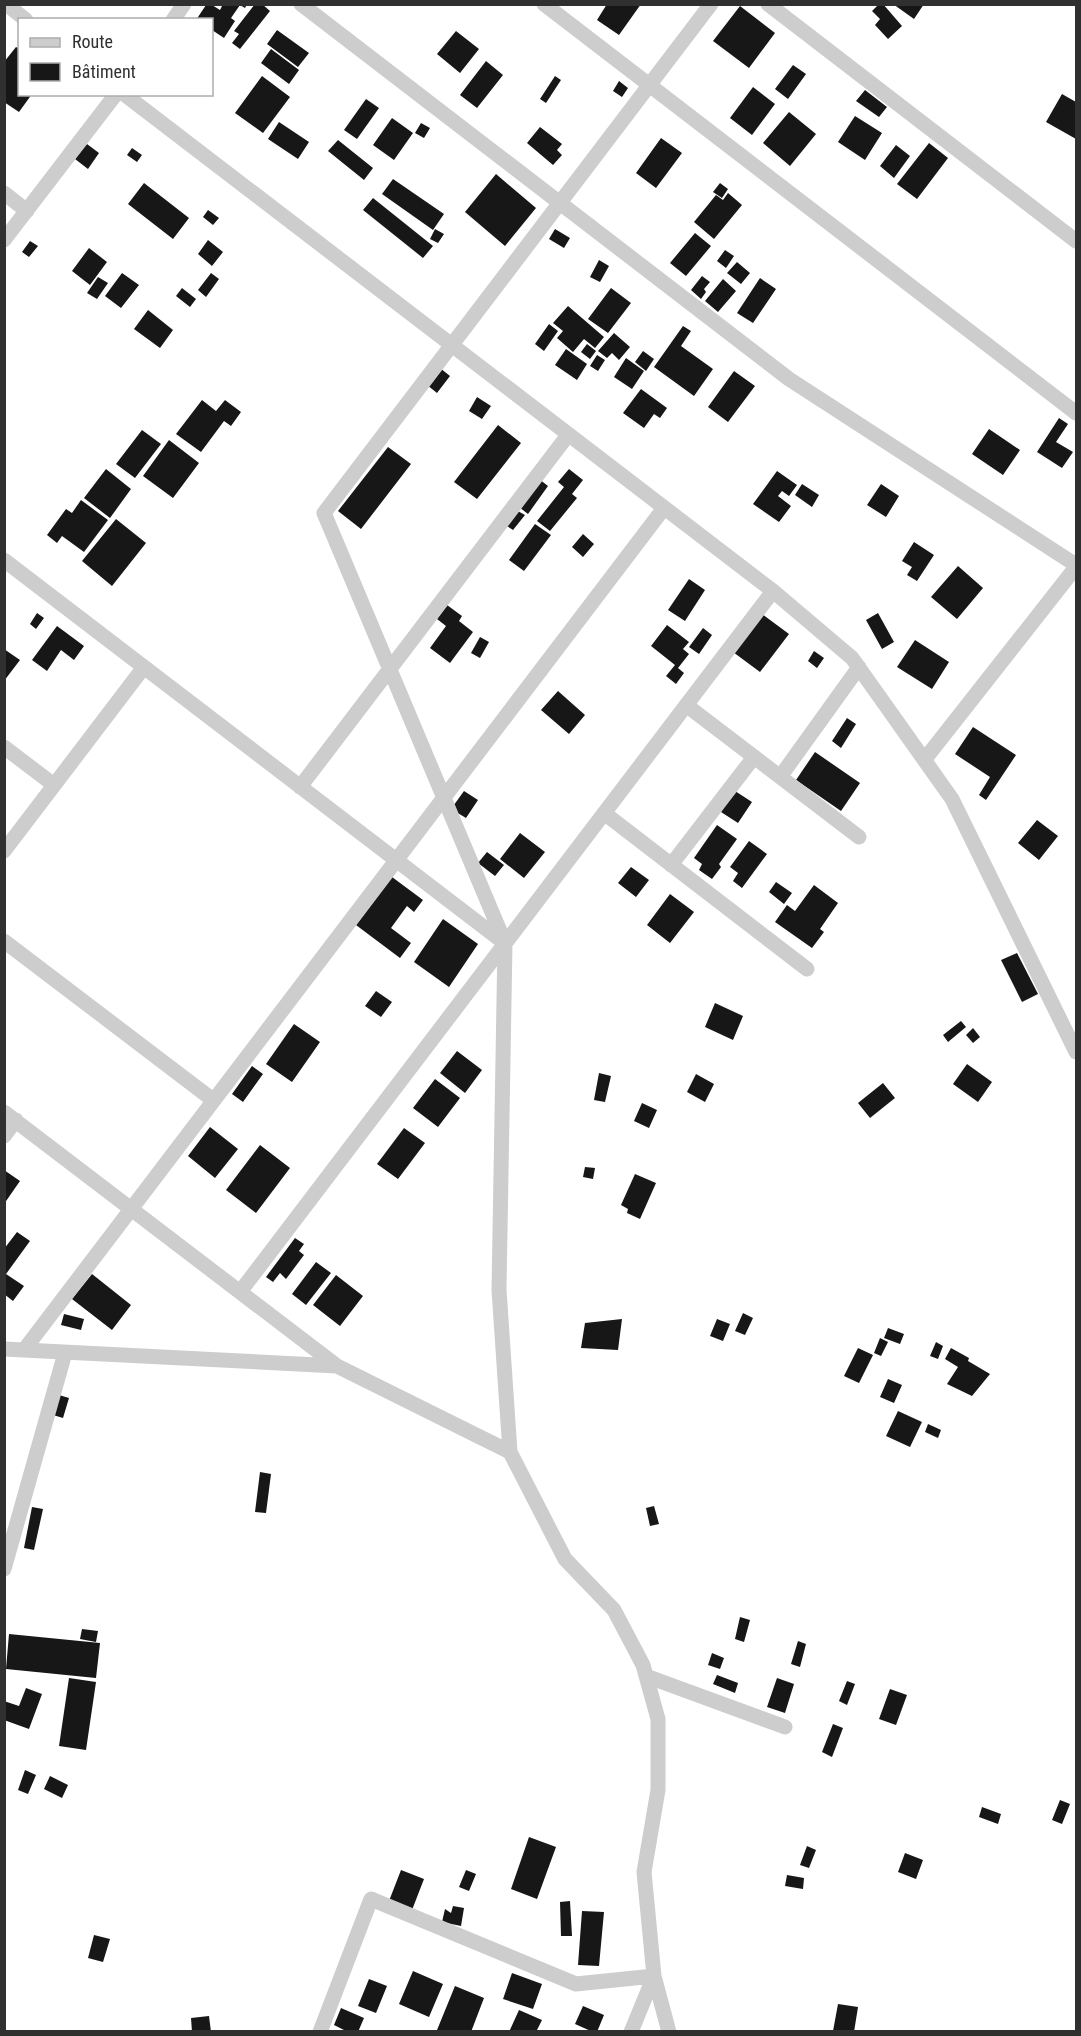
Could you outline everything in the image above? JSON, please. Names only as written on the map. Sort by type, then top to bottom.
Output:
[{"type":"street","points":[[6,4],[24,18]]},
{"type":"street","points":[[174,18],[184,4]]},
{"type":"street","points":[[301,4],[789,379],[1077,566],[925,759]]},
{"type":"street","points":[[544,4],[1077,413]]},
{"type":"street","points":[[669,2031],[654,1976],[644,1872],[658,1790],[658,1719],[643,1665],[614,1610],[565,1559],[510,1452],[500,1290],[505,943],[324,513],[711,4]]},
{"type":"street","points":[[768,4],[1077,241]]},
{"type":"street","points":[[4,240],[114,96]]},
{"type":"street","points":[[127,96],[772,591],[852,658],[952,799],[1077,1052]]},
{"type":"street","points":[[4,193],[27,211]]},
{"type":"street","points":[[300,786],[568,435]]},
{"type":"street","points":[[24,1350],[664,508]]},
{"type":"street","points":[[4,560],[505,943]]},
{"type":"street","points":[[240,1292],[772,591]]},
{"type":"street","points":[[4,851],[144,667]]},
{"type":"street","points":[[780,777],[859,667]]},
{"type":"street","points":[[686,705],[859,837]]},
{"type":"street","points":[[4,747],[54,785]]},
{"type":"street","points":[[671,866],[754,757]]},
{"type":"street","points":[[604,813],[807,969]]},
{"type":"street","points":[[4,940],[213,1101]]},
{"type":"street","points":[[4,1136],[10,1116],[337,1366],[510,1452]]},
{"type":"street","points":[[4,1349],[337,1366]]},
{"type":"street","points":[[4,1569],[65,1353]]},
{"type":"street","points":[[646,1676],[785,1727]]},
{"type":"street","points":[[320,2031],[371,1899],[576,1984],[654,1976]]},
{"type":"street","points":[[631,2031],[654,1976]]},
{"type":"building","points":[[223,4],[247,4],[245,8],[240,5],[231,18],[235,21],[224,38],[213,31],[213,18],[197,18],[206,5],[212,5],[220,10]]},
{"type":"building","points":[[255,4],[262,4],[270,11],[240,49],[232,43],[239,34],[234,31]]},
{"type":"building","points":[[607,4],[641,4],[619,35],[597,20]]},
{"type":"building","points":[[879,4],[883,4],[902,26],[888,39],[875,25],[880,19],[872,11]]},
{"type":"building","points":[[893,4],[924,4],[914,19]]},
{"type":"building","points":[[740,6],[775,33],[749,68],[713,41]]},
{"type":"building","points":[[277,30],[309,53],[298,67],[267,44]]},
{"type":"building","points":[[456,31],[479,49],[460,73],[437,54]]},
{"type":"building","points":[[16,47],[18,48],[18,96],[31,96],[19,112],[4,102],[4,62]]},
{"type":"building","points":[[271,49],[299,70],[289,84],[261,63]]},
{"type":"building","points":[[486,61],[503,75],[477,108],[460,95]]},
{"type":"building","points":[[793,65],[806,74],[788,99],[775,89]]},
{"type":"building","points":[[262,76],[290,97],[263,133],[235,113]]},
{"type":"building","points":[[555,76],[561,80],[546,103],[540,99]]},
{"type":"building","points":[[619,81],[628,88],[622,97],[613,91]]},
{"type":"building","points":[[753,87],[775,104],[752,135],[730,118]]},
{"type":"building","points":[[865,90],[887,107],[879,117],[856,101]]},
{"type":"building","points":[[1062,94],[1076,102],[1076,139],[1046,122]]},
{"type":"building","points":[[366,99],[379,108],[357,139],[344,130]]},
{"type":"building","points":[[789,112],[816,134],[790,166],[763,143]]},
{"type":"building","points":[[855,116],[882,133],[865,160],[838,142]]},
{"type":"building","points":[[392,118],[413,133],[394,160],[373,145]]},
{"type":"building","points":[[279,122],[309,142],[298,159],[268,139]]},
{"type":"building","points":[[421,123],[430,128],[424,138],[415,133]]},
{"type":"building","points":[[540,127],[562,144],[557,150],[562,155],[553,165],[527,143]]},
{"type":"building","points":[[661,138],[682,153],[656,188],[636,173]]},
{"type":"building","points":[[338,140],[373,168],[364,180],[328,151]]},
{"type":"building","points":[[929,143],[948,158],[917,199],[897,184]]},
{"type":"building","points":[[87,144],[99,153],[88,169],[75,159]]},
{"type":"building","points":[[896,145],[910,156],[894,178],[880,166]]},
{"type":"building","points":[[132,148],[142,155],[137,162],[127,155]]},
{"type":"building","points":[[496,174],[536,208],[505,246],[465,212]]},
{"type":"building","points":[[393,179],[444,214],[433,230],[382,194]]},
{"type":"building","points":[[144,183],[189,218],[173,239],[128,204]]},
{"type":"building","points":[[720,183],[728,189],[722,198],[713,192]]},
{"type":"building","points":[[728,193],[742,205],[714,239],[694,222],[716,195],[723,200]]},
{"type":"building","points":[[373,198],[433,246],[423,258],[363,210]]},
{"type":"building","points":[[208,210],[219,218],[213,225],[203,217]]},
{"type":"building","points":[[435,229],[444,234],[438,243],[430,239]]},
{"type":"building","points":[[555,229],[570,238],[564,248],[549,239]]},
{"type":"building","points":[[695,233],[711,246],[686,276],[670,263]]},
{"type":"building","points":[[208,240],[223,252],[212,266],[198,254]]},
{"type":"building","points":[[30,241],[38,246],[29,257],[22,252]]},
{"type":"building","points":[[89,248],[107,262],[90,285],[72,271]]},
{"type":"building","points":[[725,250],[734,256],[726,268],[717,261]]},
{"type":"building","points":[[599,260],[609,266],[600,282],[590,277]]},
{"type":"building","points":[[737,262],[750,273],[741,284],[727,273]]},
{"type":"building","points":[[122,273],[139,285],[121,308],[105,296]]},
{"type":"building","points":[[211,273],[219,279],[206,297],[198,290]]},
{"type":"building","points":[[702,276],[710,282],[704,289],[706,292],[701,299],[691,290]]},
{"type":"building","points":[[98,277],[108,283],[97,299],[87,293]]},
{"type":"building","points":[[760,278],[776,289],[753,323],[737,313]]},
{"type":"building","points":[[723,279],[736,291],[718,312],[705,301]]},
{"type":"building","points":[[182,288],[196,299],[190,307],[176,296]]},
{"type":"building","points":[[611,288],[631,303],[608,333],[588,319]]},
{"type":"building","points":[[568,306],[604,337],[595,348],[584,339],[573,352],[557,338],[563,331],[553,323]]},
{"type":"building","points":[[148,310],[173,330],[160,348],[134,329]]},
{"type":"building","points":[[549,324],[558,331],[544,351],[535,344]]},
{"type":"building","points":[[683,326],[691,331],[681,346],[713,369],[694,396],[654,367]]},
{"type":"building","points":[[614,333],[630,347],[619,360],[612,353],[607,358],[598,351]]},
{"type":"building","points":[[587,344],[596,351],[590,359],[581,352]]},
{"type":"building","points":[[566,349],[587,364],[577,380],[555,365]]},
{"type":"building","points":[[643,351],[654,359],[646,371],[635,362]]},
{"type":"building","points":[[597,355],[605,360],[598,371],[590,366]]},
{"type":"building","points":[[626,358],[644,371],[632,389],[614,377]]},
{"type":"building","points":[[440,368],[450,376],[437,393],[427,385]]},
{"type":"building","points":[[734,371],[755,386],[728,422],[708,407]]},
{"type":"building","points":[[641,389],[667,408],[660,418],[654,414],[644,428],[623,413]]},
{"type":"building","points":[[477,397],[491,406],[482,419],[469,411]]},
{"type":"building","points":[[202,400],[216,411],[225,400],[241,412],[231,426],[224,421],[201,452],[176,434]]},
{"type":"building","points":[[1059,418],[1068,424],[1056,442],[1073,452],[1062,468],[1037,452]]},
{"type":"building","points":[[498,425],[521,443],[477,499],[454,482]]},
{"type":"building","points":[[989,429],[1020,450],[1003,475],[972,454]]},
{"type":"building","points":[[142,430],[161,444],[135,478],[116,464]]},
{"type":"building","points":[[169,440],[199,463],[173,498],[143,476]]},
{"type":"building","points":[[388,447],[411,464],[361,529],[338,511]]},
{"type":"building","points":[[106,469],[131,489],[110,518],[84,498]]},
{"type":"building","points":[[569,469],[583,480],[572,494],[577,498],[550,531],[537,521],[564,487],[558,482]]},
{"type":"building","points":[[777,471],[797,485],[789,496],[782,491],[778,496],[791,506],[779,522],[753,504]]},
{"type":"building","points":[[539,479],[548,486],[528,514],[519,507]]},
{"type":"building","points":[[802,484],[819,495],[812,507],[795,495]]},
{"type":"building","points":[[881,484],[899,496],[886,517],[867,505]]},
{"type":"building","points":[[81,500],[108,520],[84,552],[62,536],[57,543],[47,535],[66,509],[72,513]]},
{"type":"building","points":[[516,510],[525,515],[513,530],[504,524]]},
{"type":"building","points":[[116,519],[146,543],[112,586],[82,561]]},
{"type":"building","points":[[535,524],[551,535],[524,571],[509,560]]},
{"type":"building","points":[[583,534],[594,544],[583,557],[572,547]]},
{"type":"building","points":[[914,542],[934,555],[917,581],[907,575],[912,567],[902,561]]},
{"type":"building","points":[[958,566],[983,588],[957,619],[931,597]]},
{"type":"building","points":[[689,579],[705,590],[685,621],[668,610]]},
{"type":"building","points":[[447,605],[462,616],[459,621],[473,632],[450,663],[430,648],[446,626],[437,619]]},
{"type":"building","points":[[37,613],[44,618],[36,629],[30,624]]},
{"type":"building","points":[[878,613],[894,642],[882,649],[866,620]]},
{"type":"building","points":[[762,614],[789,634],[760,672],[733,652]]},
{"type":"building","points":[[667,625],[689,642],[683,649],[689,654],[678,668],[684,673],[676,684],[666,676],[675,665],[651,646]]},
{"type":"building","points":[[57,626],[84,646],[74,660],[61,650],[47,671],[32,660]]},
{"type":"building","points":[[703,628],[712,635],[699,654],[689,647]]},
{"type":"building","points":[[480,637],[489,642],[480,658],[471,653]]},
{"type":"building","points":[[915,640],[949,662],[932,689],[897,667]]},
{"type":"building","points":[[4,649],[20,660],[4,681]]},
{"type":"building","points":[[814,651],[824,658],[817,668],[808,661]]},
{"type":"building","points":[[558,691],[585,715],[569,734],[541,710]]},
{"type":"building","points":[[847,718],[856,724],[841,748],[832,741]]},
{"type":"building","points":[[973,727],[1016,755],[986,800],[979,795],[990,777],[955,754]]},
{"type":"building","points":[[815,752],[860,783],[841,811],[796,780]]},
{"type":"building","points":[[464,791],[478,800],[466,818],[451,809]]},
{"type":"building","points":[[735,791],[752,802],[738,823],[721,812]]},
{"type":"building","points":[[1037,820],[1058,836],[1039,860],[1018,843]]},
{"type":"building","points":[[717,825],[737,839],[719,864],[721,867],[712,879],[699,870],[702,864],[694,858]]},
{"type":"building","points":[[520,833],[545,852],[524,878],[500,859]]},
{"type":"building","points":[[749,841],[767,854],[742,888],[733,881],[738,873],[730,867]]},
{"type":"building","points":[[487,852],[504,865],[495,876],[478,863]]},
{"type":"building","points":[[631,867],[649,880],[636,897],[618,883]]},
{"type":"building","points":[[392,877],[423,900],[414,912],[407,906],[391,928],[411,943],[400,958],[356,925]]},
{"type":"building","points":[[776,882],[792,893],[784,904],[769,892]]},
{"type":"building","points":[[814,885],[838,903],[820,929],[824,932],[812,948],[775,922],[787,905],[795,911]]},
{"type":"building","points":[[670,894],[694,912],[670,943],[647,925]]},
{"type":"building","points":[[443,919],[478,944],[449,987],[414,962]]},
{"type":"building","points":[[1017,953],[1038,994],[1022,1002],[1001,960]]},
{"type":"building","points":[[376,991],[392,1002],[381,1017],[365,1006]]},
{"type":"building","points":[[715,1003],[743,1016],[733,1040],[705,1027]]},
{"type":"building","points":[[961,1021],[966,1027],[948,1042],[943,1035]]},
{"type":"building","points":[[294,1024],[320,1042],[292,1082],[266,1064]]},
{"type":"building","points":[[973,1028],[980,1037],[973,1043],[966,1035]]},
{"type":"building","points":[[457,1051],[482,1070],[465,1093],[440,1073]]},
{"type":"building","points":[[967,1064],[992,1082],[978,1102],[953,1084]]},
{"type":"building","points":[[252,1066],[263,1074],[243,1102],[232,1094]]},
{"type":"building","points":[[599,1073],[611,1076],[605,1102],[594,1100]]},
{"type":"building","points":[[696,1074],[714,1084],[705,1102],[687,1092]]},
{"type":"building","points":[[435,1079],[460,1098],[438,1127],[413,1108]]},
{"type":"building","points":[[883,1083],[895,1098],[870,1118],[858,1103]]},
{"type":"building","points":[[642,1103],[657,1110],[649,1128],[634,1121]]},
{"type":"building","points":[[210,1127],[238,1149],[215,1178],[188,1156]]},
{"type":"building","points":[[404,1128],[425,1143],[398,1179],[377,1164]]},
{"type":"building","points":[[260,1145],[290,1168],[256,1213],[226,1190]]},
{"type":"building","points":[[585,1167],[595,1168],[593,1179],[583,1177]]},
{"type":"building","points":[[4,1170],[20,1181],[4,1204]]},
{"type":"building","points":[[635,1174],[656,1183],[640,1219],[627,1213],[628,1209],[621,1205]]},
{"type":"building","points":[[17,1232],[30,1241],[6,1274],[24,1286],[13,1301],[4,1294],[4,1249]]},
{"type":"building","points":[[295,1238],[304,1244],[299,1251],[304,1255],[286,1279],[280,1273],[273,1282],[266,1277]]},
{"type":"building","points":[[316,1262],[331,1273],[306,1305],[292,1294]]},
{"type":"building","points":[[92,1274],[131,1305],[112,1330],[72,1299]]},
{"type":"building","points":[[336,1275],[363,1296],[340,1326],[313,1305]]},
{"type":"building","points":[[743,1313],[753,1318],[745,1335],[735,1331]]},
{"type":"building","points":[[64,1314],[84,1319],[81,1330],[61,1325]]},
{"type":"building","points":[[622,1319],[618,1350],[581,1348],[585,1323]]},
{"type":"building","points":[[717,1319],[730,1324],[723,1341],[710,1336]]},
{"type":"building","points":[[888,1328],[904,1334],[900,1344],[884,1338]]},
{"type":"building","points":[[880,1338],[888,1342],[881,1356],[874,1353]]},
{"type":"building","points":[[936,1342],[943,1346],[938,1359],[930,1356]]},
{"type":"building","points":[[858,1348],[873,1355],[859,1383],[844,1376]]},
{"type":"building","points":[[951,1348],[990,1374],[972,1396],[947,1384],[958,1367],[945,1359]]},
{"type":"building","points":[[888,1379],[902,1385],[894,1403],[880,1397]]},
{"type":"building","points":[[59,1395],[69,1398],[63,1418],[53,1415]]},
{"type":"building","points":[[898,1411],[922,1422],[910,1447],[886,1436]]},
{"type":"building","points":[[928,1424],[941,1430],[938,1438],[925,1432]]},
{"type":"building","points":[[260,1472],[271,1474],[266,1513],[255,1512]]},
{"type":"building","points":[[654,1506],[659,1524],[650,1526],[646,1508]]},
{"type":"building","points":[[32,1507],[43,1509],[34,1550],[24,1548]]},
{"type":"building","points":[[740,1617],[750,1620],[744,1642],[735,1639]]},
{"type":"building","points":[[82,1629],[98,1631],[96,1642],[80,1639]]},
{"type":"building","points":[[9,1634],[100,1643],[96,1678],[6,1669]]},
{"type":"building","points":[[798,1641],[806,1644],[800,1667],[791,1664]]},
{"type":"building","points":[[712,1653],[724,1658],[720,1669],[708,1665]]},
{"type":"building","points":[[717,1675],[738,1683],[735,1693],[713,1684]]},
{"type":"building","points":[[69,1678],[96,1682],[86,1750],[59,1746]]},
{"type":"building","points":[[777,1678],[794,1684],[785,1713],[767,1707]]},
{"type":"building","points":[[847,1681],[855,1684],[847,1705],[839,1701]]},
{"type":"building","points":[[26,1688],[42,1694],[29,1729],[4,1720],[4,1701],[19,1706]]},
{"type":"building","points":[[890,1689],[907,1695],[896,1725],[879,1719]]},
{"type":"building","points":[[833,1724],[843,1728],[832,1757],[822,1752]]},
{"type":"building","points":[[25,1770],[36,1775],[28,1794],[18,1790]]},
{"type":"building","points":[[50,1776],[68,1785],[62,1798],[44,1789]]},
{"type":"building","points":[[1060,1800],[1070,1804],[1062,1824],[1052,1820]]},
{"type":"building","points":[[982,1807],[1001,1814],[998,1824],[979,1817]]},
{"type":"building","points":[[529,1837],[556,1847],[537,1899],[511,1889]]},
{"type":"building","points":[[807,1846],[816,1850],[809,1868],[800,1865]]},
{"type":"building","points":[[905,1853],[923,1860],[916,1879],[898,1872]]},
{"type":"building","points":[[401,1870],[424,1879],[412,1910],[389,1901]]},
{"type":"building","points":[[466,1870],[476,1874],[469,1891],[459,1887]]},
{"type":"building","points":[[787,1875],[804,1878],[803,1889],[785,1886]]},
{"type":"building","points":[[570,1901],[572,1936],[561,1936],[560,1902]]},
{"type":"building","points":[[453,1906],[464,1908],[461,1926],[442,1922],[445,1909],[451,1913]]},
{"type":"building","points":[[582,1911],[604,1912],[599,1966],[578,1965]]},
{"type":"building","points":[[94,1935],[110,1939],[103,1962],[88,1958]]},
{"type":"building","points":[[413,1971],[443,1984],[429,2017],[399,2004]]},
{"type":"building","points":[[512,1973],[542,1984],[533,2009],[503,1999]]},
{"type":"building","points":[[369,1979],[387,1986],[376,2013],[358,2006]]},
{"type":"building","points":[[455,1986],[484,1998],[471,2032],[437,2030]]},
{"type":"building","points":[[838,2004],[858,2007],[854,2032],[833,2031]]},
{"type":"building","points":[[583,2006],[604,2015],[597,2032],[575,2024]]},
{"type":"building","points":[[341,2008],[364,2018],[358,2032],[348,2032],[334,2025]]},
{"type":"building","points":[[519,2010],[542,2020],[536,2032],[509,2032]]},
{"type":"building","points":[[209,2016],[211,2032],[192,2032],[191,2018]]}]
